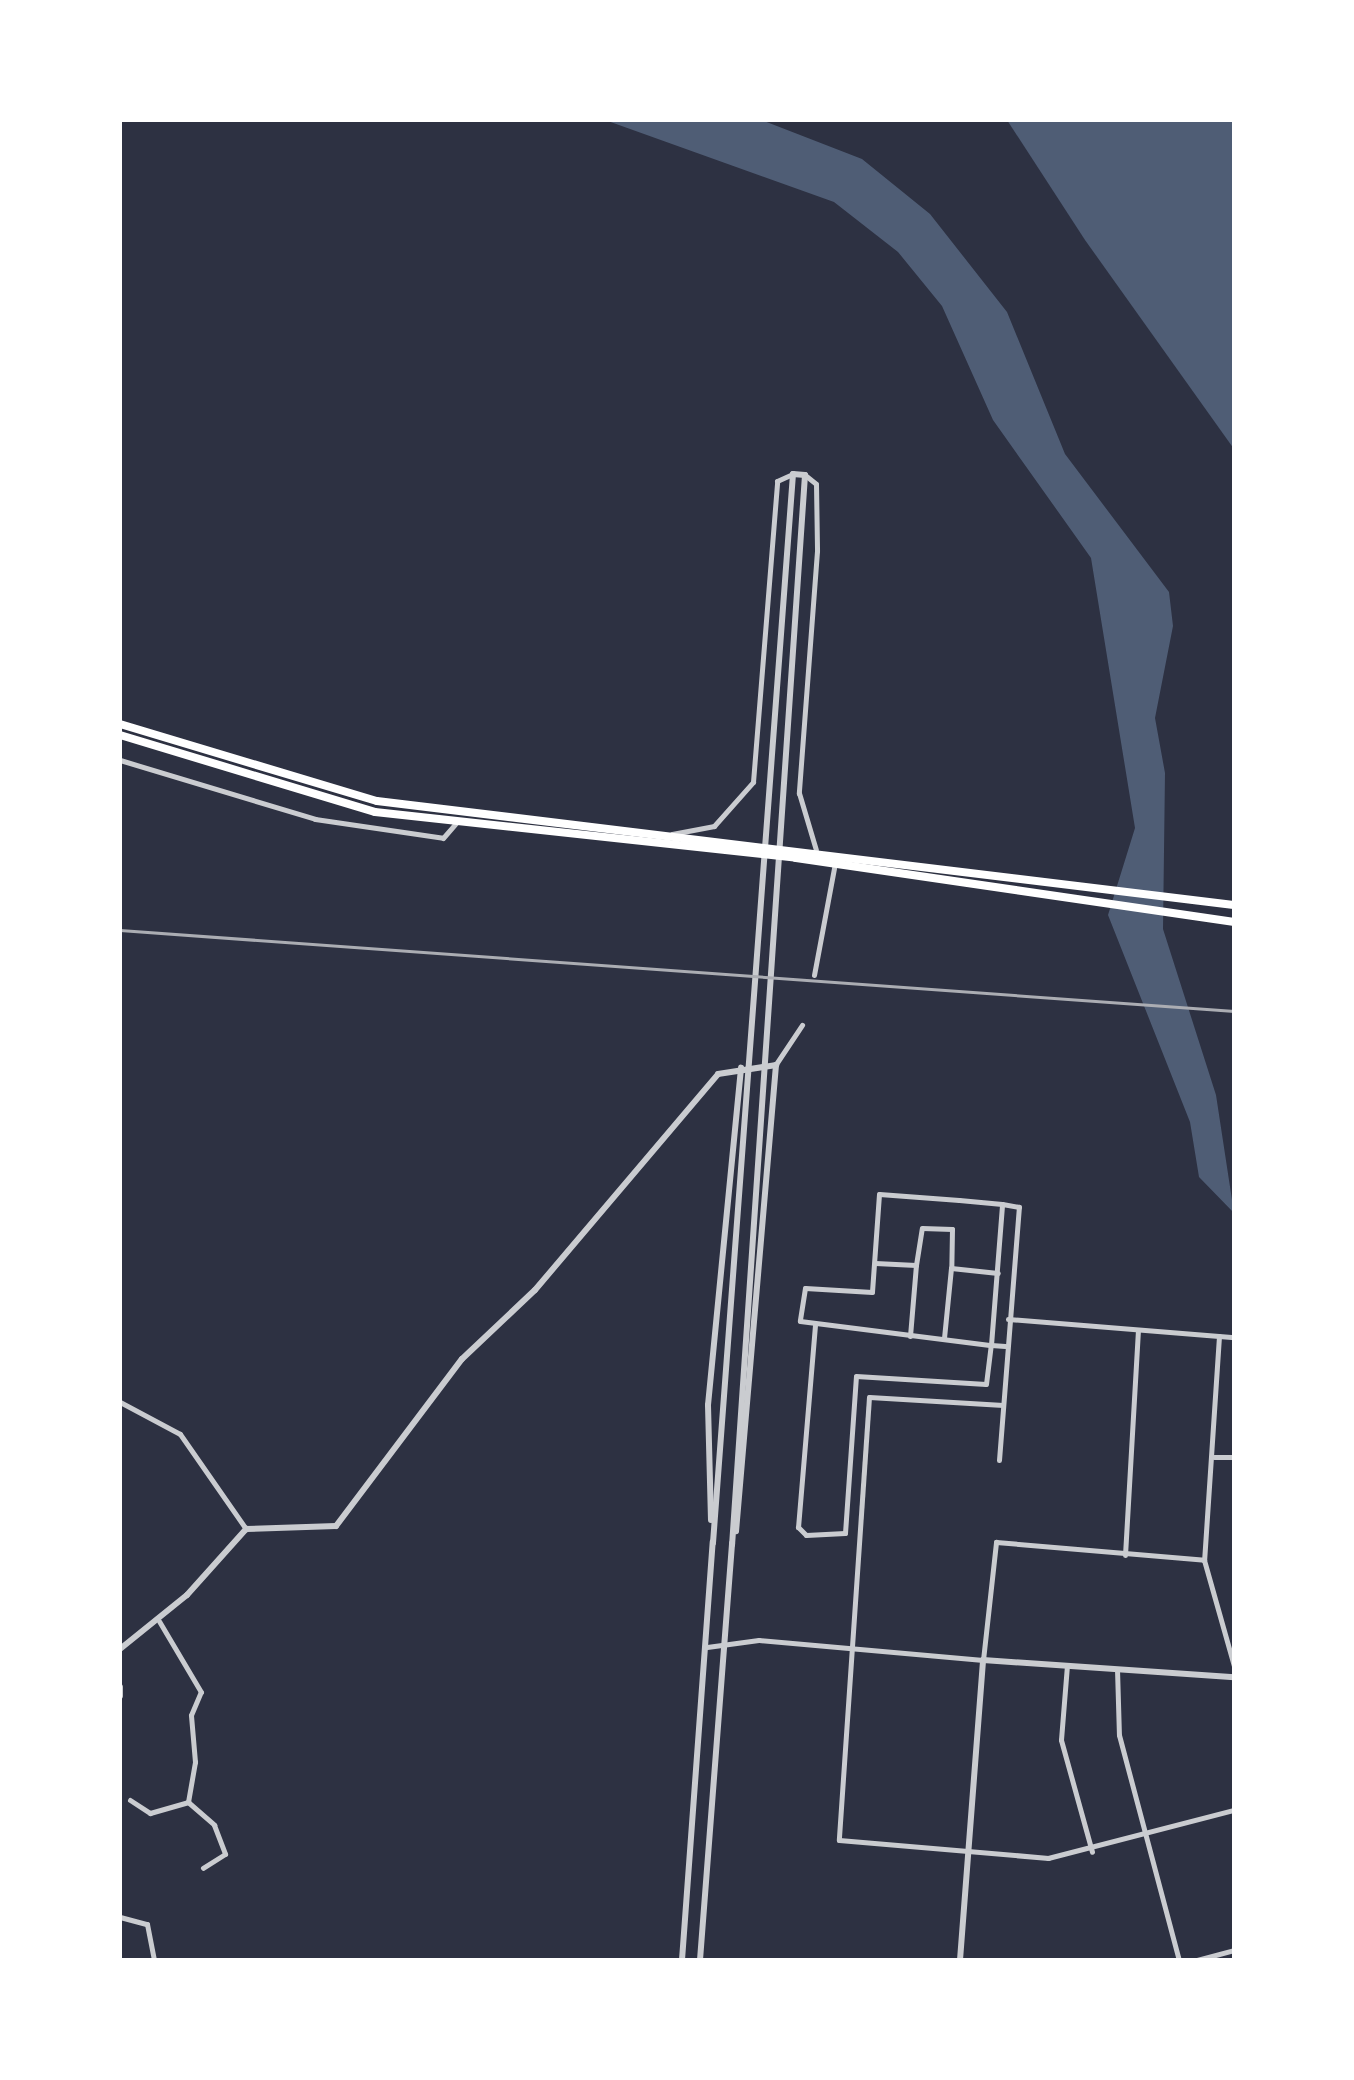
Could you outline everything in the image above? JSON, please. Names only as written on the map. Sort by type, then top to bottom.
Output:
[{"type":"highway","points":[[120,724],[377,801],[816,850],[1234,905]]},
{"type":"highway","points":[[120,735],[326,800],[457,822],[834,866],[1062,902],[1234,922]]},
{"type":"street","points":[[682,1960],[793,474]]},
{"type":"street","points":[[671,834],[714,826],[753,782],[778,482],[793,474],[805,475],[816,484],[817,552],[799,793],[816,850]]},
{"type":"street","points":[[700,1960],[726,1649],[805,475]]},
{"type":"street","points":[[120,760],[315,819],[443,838],[457,822]]},
{"type":"street","points":[[814,975],[836,855]]},
{"type":"street","points":[[732,1545],[746,1474],[776,1065],[802,1025]]},
{"type":"street","points":[[120,1649],[160,1621],[246,1528],[336,1526],[478,1346],[492,1338],[718,1074],[776,1065]]},
{"type":"street","points":[[714,1543],[708,1406],[741,1068]]},
{"type":"street","points":[[998,1460],[1019,1207],[879,1194],[871,1293],[804,1289],[800,1322],[1006,1346]]},
{"type":"street","points":[[815,1325],[800,1532],[844,1534],[856,1376],[986,1384],[1002,1204]]},
{"type":"street","points":[[910,1336],[921,1229],[952,1229],[944,1340]]},
{"type":"street","points":[[874,1262],[916,1264]]},
{"type":"street","points":[[952,1268],[998,1273]]},
{"type":"street","points":[[1008,1319],[1234,1338]]},
{"type":"street","points":[[1125,1555],[1138,1330]]},
{"type":"street","points":[[1219,1336],[1214,1457],[1204,1560],[1234,1666]]},
{"type":"street","points":[[1002,1406],[869,1397],[839,1840],[970,1852],[1092,1852],[1234,1810]]},
{"type":"street","points":[[120,1402],[180,1434],[246,1528]]},
{"type":"street","points":[[851,1434],[867,1436]]},
{"type":"street","points":[[1214,1457],[1234,1458]]},
{"type":"street","points":[[847,1504],[862,1506]]},
{"type":"street","points":[[960,1960],[996,1542],[1204,1560]]},
{"type":"street","points":[[160,1621],[202,1692],[190,1715],[197,1738],[188,1802]]},
{"type":"street","points":[[707,1648],[726,1649],[759,1640],[1234,1677]]},
{"type":"street","points":[[1066,1665],[1061,1740],[1092,1852]]},
{"type":"street","points":[[1117,1669],[1118,1735],[1179,1960]]},
{"type":"street","points":[[120,1687],[120,1696]]},
{"type":"street","points":[[130,1800],[150,1813],[188,1802]]},
{"type":"street","points":[[188,1802],[214,1825],[226,1854],[203,1868]]},
{"type":"street","points":[[120,1917],[147,1924],[154,1960]]},
{"type":"street","points":[[1197,1960],[1234,1950]]},
{"type":"water","points":[[605,120],[764,121],[862,159],[930,214],[1007,312],[1065,454],[1169,592],[1173,626],[1155,718],[1165,773],[1163,929],[1216,1095],[1234,1213],[1199,1177],[1190,1122],[1108,915],[1135,828],[1091,558],[993,420],[942,306],[898,252],[834,202]]},
{"type":"water","points":[[1007,120],[1234,120],[1234,449],[1085,240]]},
{"type":"railway","points":[[120,930],[1234,1011]]}]
